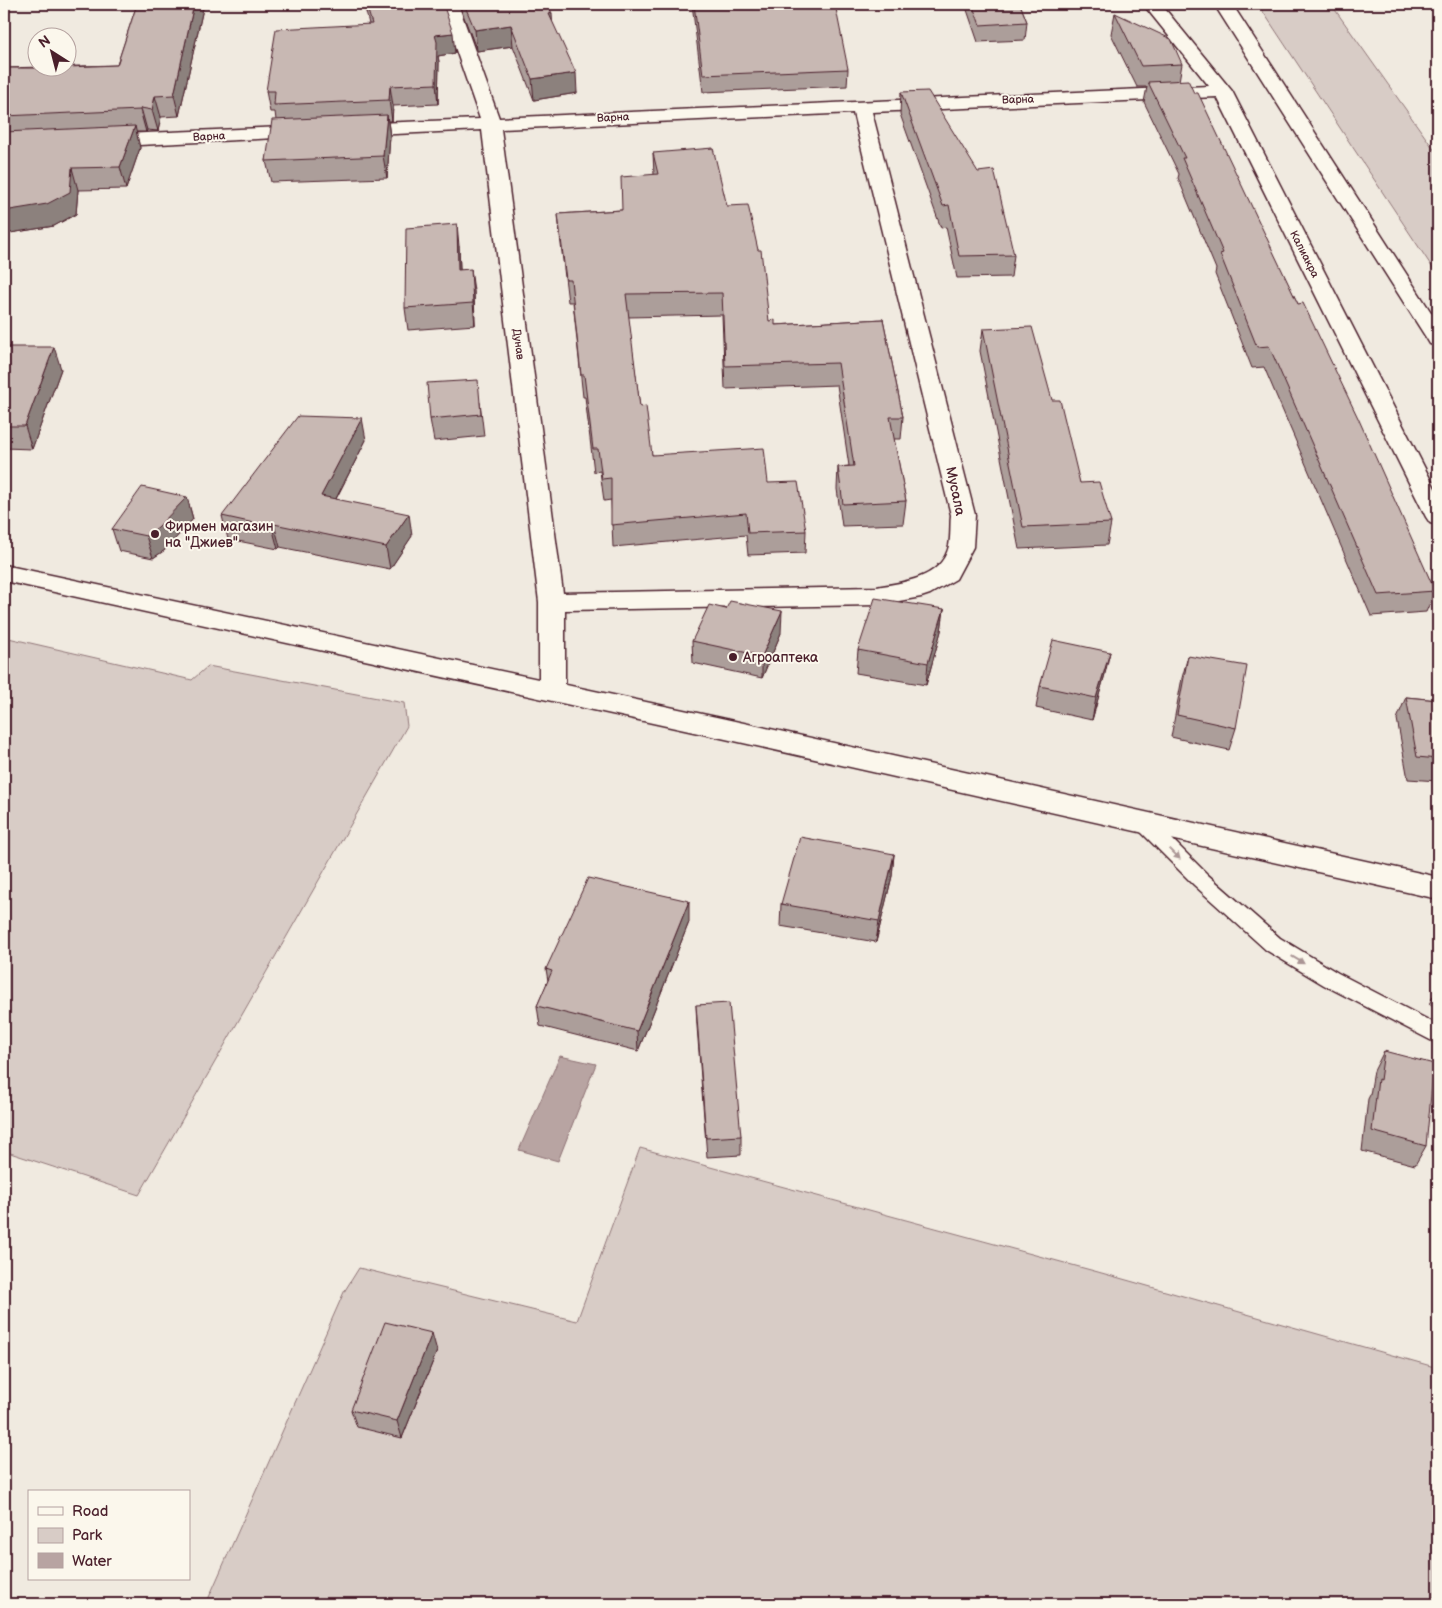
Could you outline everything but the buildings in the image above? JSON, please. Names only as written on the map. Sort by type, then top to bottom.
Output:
[{"type":"street","name":"Дунав","points":[[449,4],[491,123],[552,602],[552,690]]},
{"type":"street","points":[[1223,4],[1438,339]]},
{"type":"street","name":"Калиакра","points":[[1161,7],[1223,91],[1438,517]]},
{"type":"street","name":"Варна","points":[[83,142],[1223,91]]},
{"type":"street","name":"Мусала","points":[[552,602],[877,596],[921,588],[947,573],[962,546],[963,515],[861,106]]},
{"type":"street","points":[[4,573],[552,690],[1141,820],[1438,888]]},
{"type":"lane","points":[[1141,820],[1201,880],[1272,944],[1331,979],[1438,1035]]},
{"type":"green space","points":[[1258,4],[1331,4],[1438,155],[1438,276]]},
{"type":"green space","points":[[4,637],[192,680],[208,666],[404,703],[407,726],[139,1195],[4,1151]]},
{"type":"green space","points":[[640,1148],[1098,1272],[1438,1368],[1438,1604],[206,1604],[344,1292],[359,1268],[577,1321]]},
{"type":"water","points":[[560,1056],[596,1064],[558,1161],[519,1150]]},
{"type":"place","name":"Фирмен магазин на \"Джиев\"","points":[[155,534]]},
{"type":"place","name":"Агроаптека","points":[[733,657]]}]
